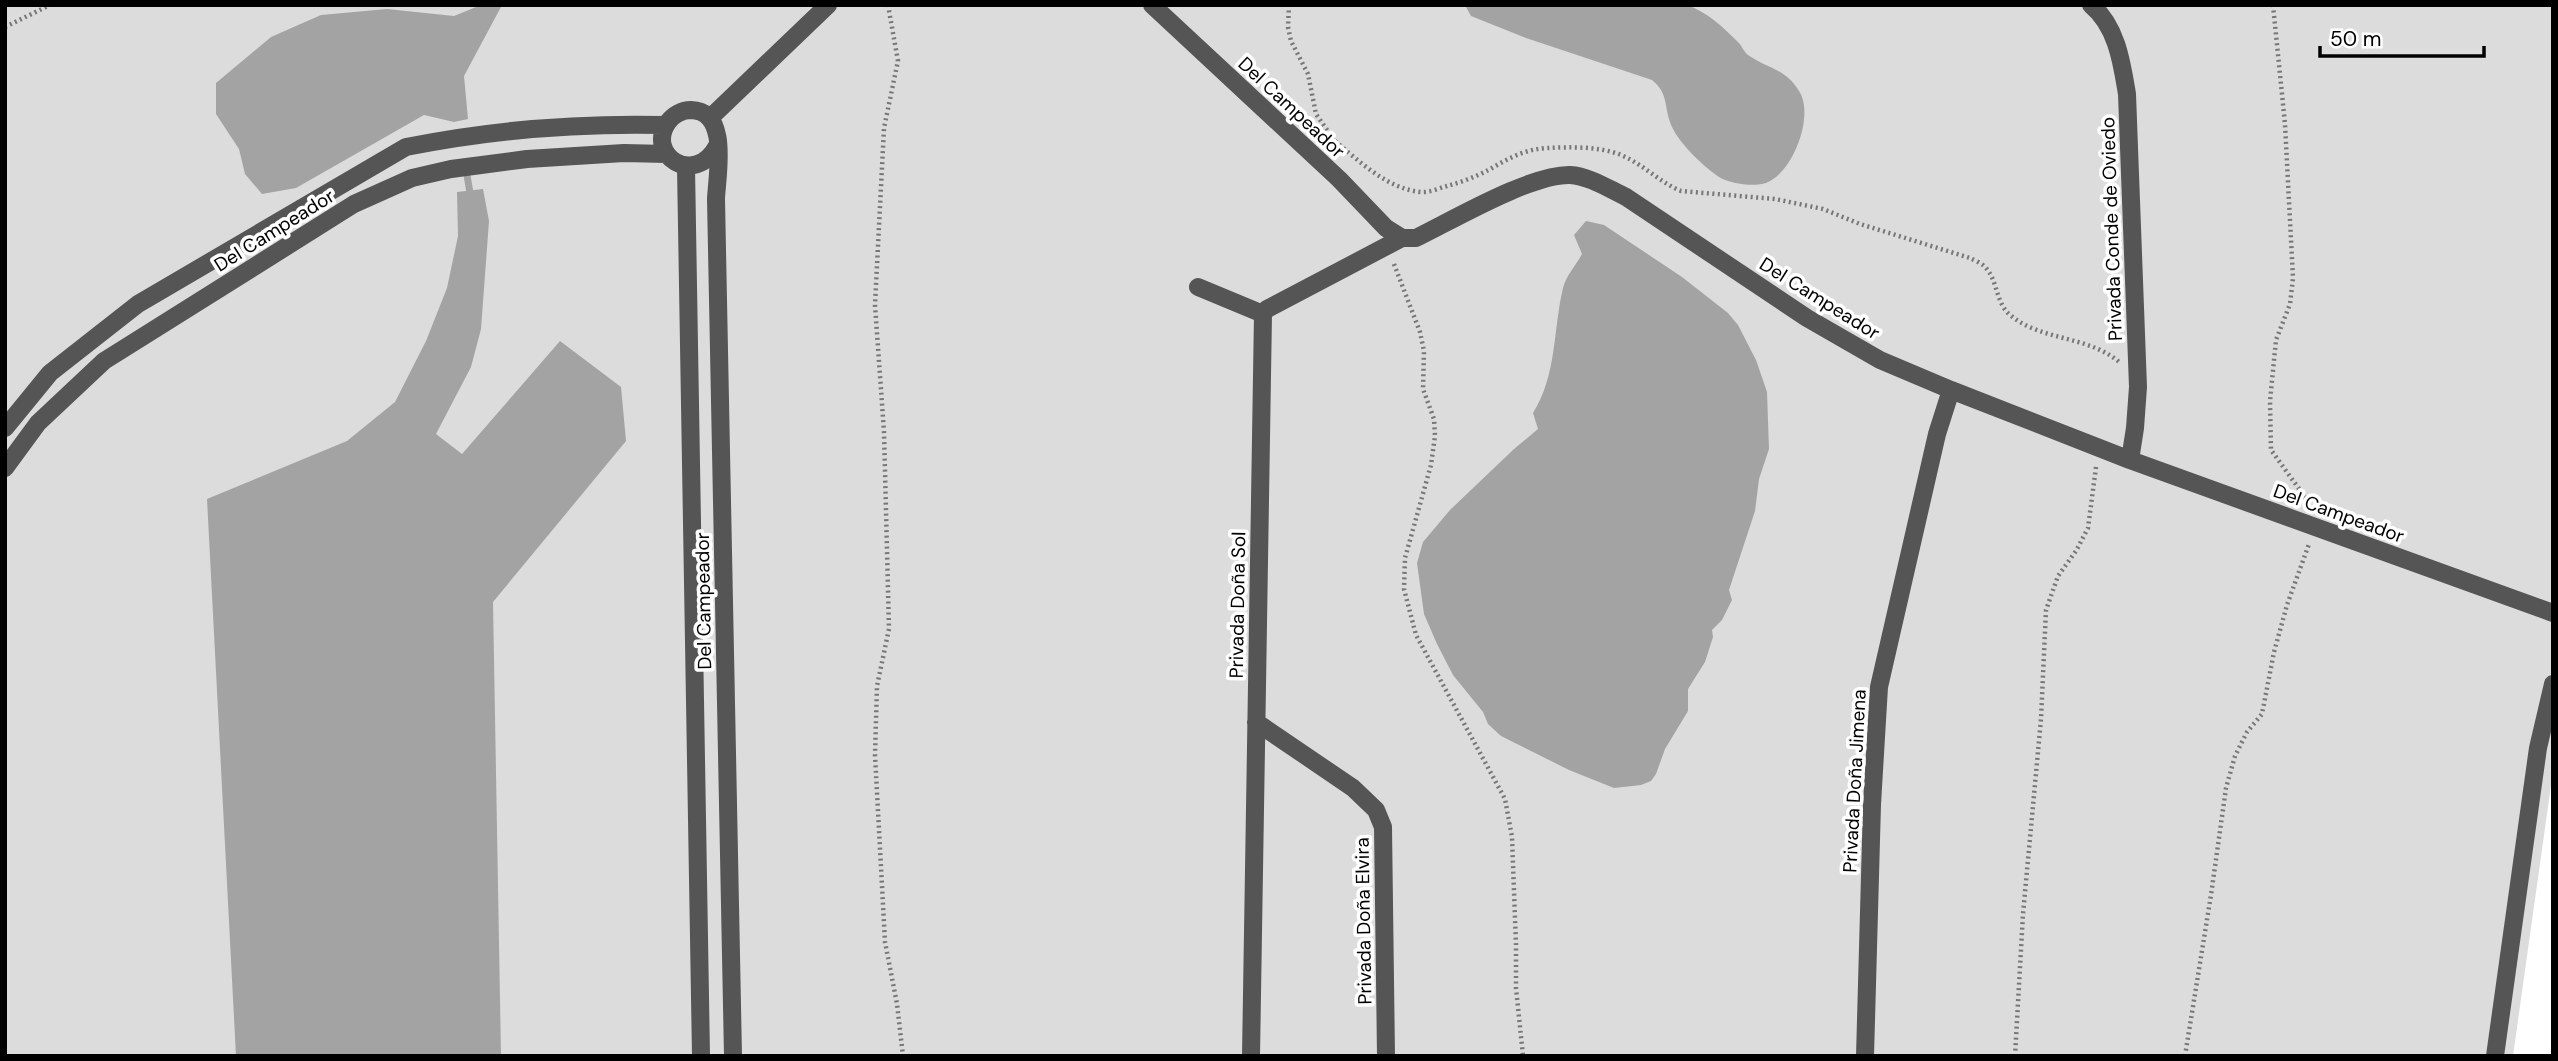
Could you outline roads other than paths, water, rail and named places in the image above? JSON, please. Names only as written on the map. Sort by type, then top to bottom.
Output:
[{"type":"street","name":"Del Campeador","points":[[1152,5],[1339,179],[1386,228],[1402,238],[1416,238],[1539,181],[1572,175],[1626,197],[1828,330],[1880,360],[2130,460],[2553,613]]},
{"type":"street","name":"Privada Conde de Oviedo","points":[[2091,5],[2099,12],[2119,51],[2127,94],[2138,387],[2130,460]]},
{"type":"street","points":[[710,118],[821,8]]},
{"type":"street","name":"Del Campeador","points":[[5,428],[50,373],[138,304],[406,147],[454,138],[520,131],[611,124],[665,125],[672,117],[691,110],[710,118],[719,136],[716,212],[733,1056]]},
{"type":"street","points":[[665,125],[663,144],[667,154],[686,167],[699,165],[711,158],[718,146]]},
{"type":"street","name":"Del Campeador","points":[[5,468],[38,423],[104,361],[354,204],[412,178],[451,169],[527,159],[624,153],[667,154]]},
{"type":"street","name":"Del Campeador","points":[[686,167],[701,1056]]},
{"type":"street","points":[[1198,287],[1263,314],[1267,309],[1402,238]]},
{"type":"street","name":"Privada Doña Sol","points":[[1251,1056],[1263,314]]},
{"type":"street","name":"Privada Doña Jimena","points":[[1865,1056],[1872,793],[1879,687],[1937,434],[1951,390]]},
{"type":"street","points":[[692,538],[723,537]]},
{"type":"street","points":[[2495,1056],[2538,748],[2553,684]]},
{"type":"street","name":"Privada Doña Elvira","points":[[1256,722],[1353,788],[1376,810],[1384,827],[1385,1056]]},
{"type":"street","points":[[697,867],[729,869]]},
{"type":"waterway","points":[[467,175],[471,199]]}]
